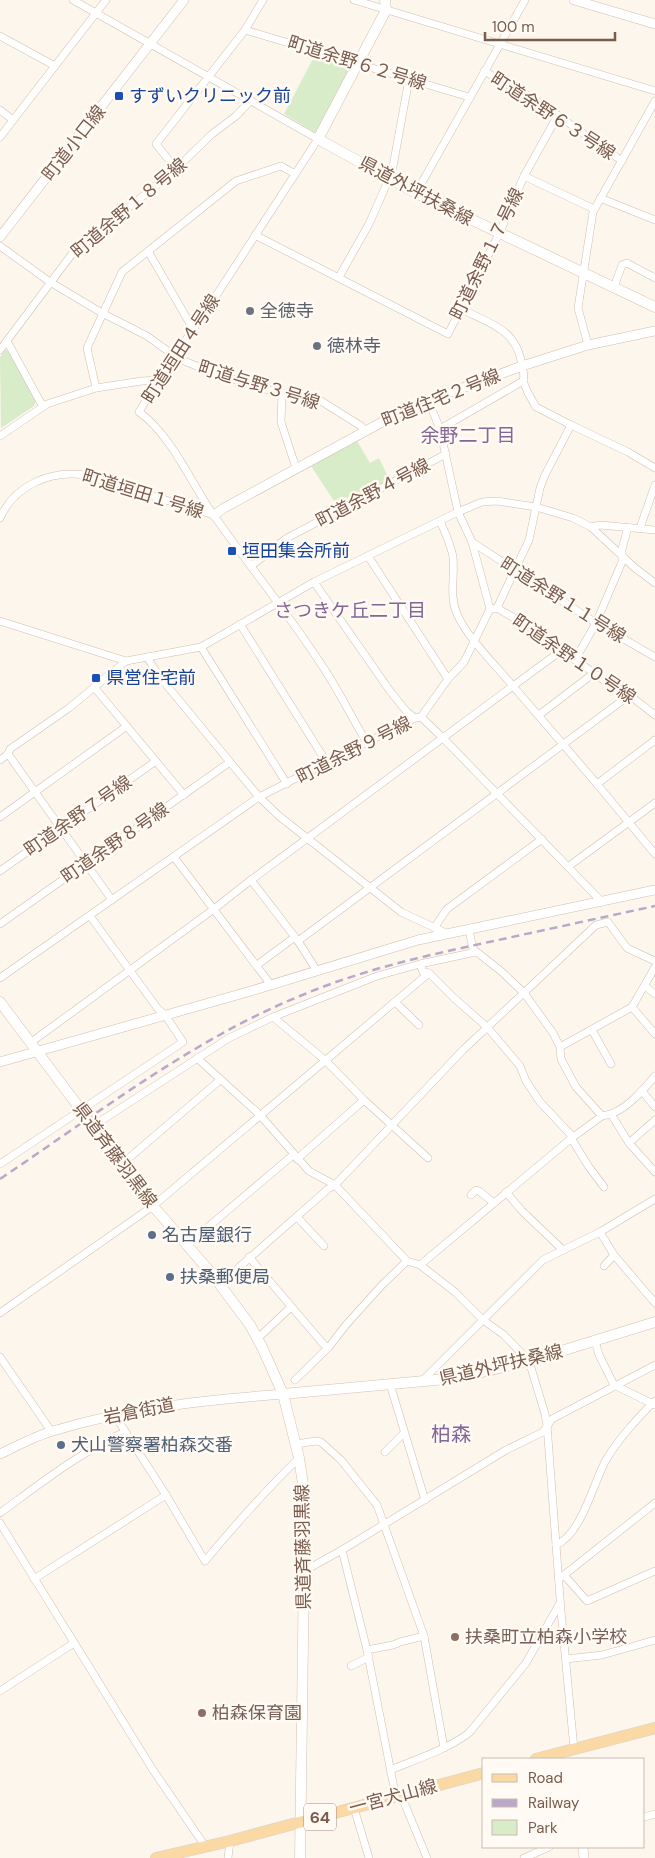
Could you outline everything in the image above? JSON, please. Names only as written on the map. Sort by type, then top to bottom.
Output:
[{"type":"main road","points":[[318,139],[358,64],[385,5]]},
{"type":"main road","name":"県道外坪扶桑線","points":[[318,139],[416,193],[655,307]]},
{"type":"main road","name":"県道斉藤羽黒線","points":[[0,1002],[154,1206],[220,1284],[257,1339],[283,1394],[300,1458],[305,1498],[300,1858]]},
{"type":"main road","name":"県道外坪扶桑線","points":[[283,1394],[330,1388],[457,1378],[529,1361],[655,1322]]},
{"type":"main road","points":[[544,1758],[575,1754],[655,1728]]},
{"type":"main road","name":"一宮犬山線","points":[[156,1858],[230,1841],[482,1774]]},
{"type":"street","points":[[73,0],[210,76],[318,139]]},
{"type":"street","points":[[0,137],[106,0]]},
{"type":"street","name":"町道小口線","points":[[0,237],[184,0]]},
{"type":"street","points":[[176,169],[156,144],[246,30],[263,0]]},
{"type":"street","points":[[354,0],[385,5],[499,44],[655,91]]},
{"type":"street","points":[[416,193],[525,0]]},
{"type":"street","points":[[574,0],[655,24]]},
{"type":"street","name":"町道余野６２号線","points":[[246,30],[469,97]]},
{"type":"street","points":[[0,36],[55,66]]},
{"type":"street","name":"町道余野６３号線","points":[[484,71],[524,92],[622,160]]},
{"type":"street","points":[[339,277],[368,224],[392,172],[409,79]]},
{"type":"street","name":"町道余野１８号線","points":[[0,350],[72,254],[176,169],[212,134],[236,116],[251,100]]},
{"type":"street","points":[[588,345],[578,308],[594,209],[652,110],[655,101]]},
{"type":"street","points":[[0,110],[13,120]]},
{"type":"street","name":"町道余野１７号線","points":[[255,235],[448,334],[499,234],[524,176],[558,115]]},
{"type":"street","name":"町道垣田４号線","points":[[318,139],[158,380],[140,412],[172,448],[214,516],[323,668],[367,743]]},
{"type":"street","points":[[96,388],[87,348],[122,272],[236,181],[281,166],[294,174]]},
{"type":"street","points":[[524,176],[594,209]]},
{"type":"street","points":[[600,198],[655,220]]},
{"type":"street","name":"町道与野３号線","points":[[0,246],[50,282],[102,313],[147,336],[179,359],[260,388],[322,401],[361,426],[364,431]]},
{"type":"street","points":[[148,250],[193,329]]},
{"type":"street","points":[[614,287],[622,265],[627,263],[655,278]]},
{"type":"street","points":[[461,310],[507,332],[517,346],[525,377],[523,381],[536,407],[628,452],[655,468]]},
{"type":"street","name":"町道住宅２号線","points":[[214,516],[224,508],[408,408],[522,366],[588,345],[655,331]]},
{"type":"street","points":[[7,341],[43,407]]},
{"type":"street","points":[[0,436],[43,407],[96,388],[158,380]]},
{"type":"street","points":[[440,429],[523,381]]},
{"type":"street","points":[[282,393],[280,422],[296,468]]},
{"type":"street","points":[[428,400],[440,429],[458,512],[472,542],[493,609]]},
{"type":"street","name":"町道余野９号線","points":[[0,978],[259,798],[418,718],[448,678],[464,662],[515,570],[529,540],[545,475],[571,425]]},
{"type":"street","name":"町道余野４号線","points":[[251,566],[287,538],[446,454]]},
{"type":"street","name":"町道垣田１号線","points":[[0,518],[12,499],[37,480],[48,476],[73,473],[85,475],[214,516]]},
{"type":"street","points":[[640,528],[655,484]]},
{"type":"street","points":[[0,760],[8,754],[10,749],[69,708],[126,661],[201,647],[314,582],[482,502],[497,501],[536,507],[573,518],[591,527],[622,557],[655,583]]},
{"type":"street","points":[[440,521],[452,555],[454,581],[451,588],[456,614],[471,638],[598,784],[655,854]]},
{"type":"street","points":[[591,527],[600,525],[655,530]]},
{"type":"street","points":[[575,660],[596,624],[622,562],[622,550],[628,527]]},
{"type":"street","name":"町道余野１１号線","points":[[472,542],[596,624],[655,657]]},
{"type":"street","points":[[368,556],[448,678]]},
{"type":"street","points":[[314,582],[407,712],[418,718],[443,738],[602,902]]},
{"type":"street","name":"町道余野１０号線","points":[[493,609],[533,629],[655,715]]},
{"type":"street","points":[[0,621],[126,661]]},
{"type":"street","points":[[240,624],[327,763]]},
{"type":"street","points":[[201,647],[287,784]]},
{"type":"street","points":[[34,1047],[130,970],[562,650]]},
{"type":"street","points":[[147,657],[159,676],[259,798],[279,816],[401,912],[448,934]]},
{"type":"street","points":[[539,715],[594,673]]},
{"type":"street","points":[[94,686],[184,795]]},
{"type":"street","points":[[257,965],[371,888],[628,697]]},
{"type":"street","points":[[0,817],[127,726]]},
{"type":"street","points":[[598,784],[655,740]]},
{"type":"street","points":[[8,754],[112,900]]},
{"type":"street","name":"町道余野７号線","points":[[0,872],[156,761]]},
{"type":"street","name":"町道余野８号線","points":[[0,924],[230,762]]},
{"type":"street","points":[[569,866],[655,803]]},
{"type":"street","points":[[434,928],[447,909],[542,839]]},
{"type":"street","points":[[174,857],[272,985]]},
{"type":"street","points":[[251,880],[296,939],[317,971]]},
{"type":"street","points":[[0,1062],[34,1047],[165,1015],[272,985],[386,949],[655,890]]},
{"type":"street","points":[[0,1164],[183,1042],[165,1015],[158,1009],[90,916]]},
{"type":"street","points":[[220,1284],[249,1257],[335,1185],[487,1027],[596,925],[608,922],[628,948],[655,961]]},
{"type":"street","points":[[469,930],[473,949],[502,972],[524,993],[553,1033],[560,1047],[561,1059],[576,1086],[602,1116]]},
{"type":"street","points":[[93,1126],[229,1038],[273,1017],[356,983],[420,964],[476,952]]},
{"type":"street","points":[[420,964],[423,972],[429,973],[487,1027],[520,1066],[526,1081],[540,1102],[572,1138],[588,1167],[604,1187]]},
{"type":"street","points":[[560,1047],[632,1007],[655,967]]},
{"type":"street","points":[[0,1313],[154,1206],[429,973]]},
{"type":"street","points":[[645,986],[655,994]]},
{"type":"street","points":[[395,1002],[419,1025]]},
{"type":"street","points":[[632,1007],[655,1034]]},
{"type":"street","points":[[273,1017],[325,1060],[364,1100],[428,1158]]},
{"type":"street","points":[[592,1030],[611,1064]]},
{"type":"street","points":[[197,1058],[260,1116],[309,1171],[335,1185],[407,1261],[420,1265],[455,1292],[483,1320],[504,1335],[529,1361],[545,1414],[556,1545],[561,1577],[560,1603],[575,1754]]},
{"type":"street","points":[[420,1265],[572,1138],[602,1116],[611,1114],[625,1106],[655,1076]]},
{"type":"street","points":[[122,1164],[220,1080]]},
{"type":"street","points":[[642,1091],[655,1107]]},
{"type":"street","points":[[188,1244],[364,1100]]},
{"type":"street","points":[[611,1114],[629,1143],[655,1172]]},
{"type":"street","points":[[629,1143],[655,1120]]},
{"type":"street","points":[[471,1195],[476,1190],[479,1191],[494,1203]]},
{"type":"street","points":[[506,1192],[522,1211],[563,1250]]},
{"type":"street","points":[[421,1382],[542,1260],[600,1232],[655,1199]]},
{"type":"street","points":[[297,1217],[324,1246]]},
{"type":"street","points":[[600,1232],[614,1255],[655,1304]]},
{"type":"street","points":[[604,1266],[614,1255]]},
{"type":"street","points":[[249,1257],[325,1346],[329,1347]]},
{"type":"street","points":[[295,1380],[329,1347],[345,1326],[407,1261]]},
{"type":"street","points":[[257,1339],[291,1307]]},
{"type":"street","points":[[556,1545],[569,1535],[577,1522],[606,1460],[654,1403],[614,1385],[599,1355],[595,1341]]},
{"type":"street","points":[[0,1358],[51,1431]]},
{"type":"street","points":[[304,1571],[525,1439],[543,1432],[546,1425],[552,1419],[655,1365]]},
{"type":"street","points":[[390,1384],[424,1500]]},
{"type":"street","name":"岩倉街道","points":[[0,1454],[51,1431],[114,1414],[199,1400],[283,1394]]},
{"type":"street","points":[[114,1414],[166,1494],[205,1561],[259,1498],[300,1458]]},
{"type":"street","points":[[0,1513],[105,1441],[125,1432]]},
{"type":"street","points":[[385,1452],[404,1433]]},
{"type":"street","points":[[296,1444],[321,1442],[341,1460],[377,1505],[424,1636],[444,1748]]},
{"type":"street","points":[[34,1579],[166,1494]]},
{"type":"street","points":[[561,1577],[654,1508]]},
{"type":"street","points":[[0,1523],[153,1770],[205,1846]]},
{"type":"street","points":[[342,1550],[368,1654],[390,1770],[398,1796],[427,1858]]},
{"type":"street","points":[[561,1577],[587,1601],[655,1571]]},
{"type":"street","points":[[390,1770],[444,1748],[469,1733],[526,1663],[560,1603]]},
{"type":"street","points":[[352,1666],[368,1654],[400,1642],[424,1636]]},
{"type":"street","points":[[566,1659],[602,1654],[655,1640]]},
{"type":"street","points":[[0,1692],[74,1642]]},
{"type":"street","points":[[354,1808],[369,1858]]},
{"type":"street","points":[[228,1858],[230,1841]]},
{"type":"street","points":[[524,1858],[547,1848]]},
{"type":"green space","points":[[315,55],[348,65],[350,69],[318,131],[314,132],[284,114]]},
{"type":"green space","points":[[5,350],[9,351],[36,401],[34,406],[1,428],[0,357]]},
{"type":"green space","points":[[357,441],[370,463],[379,458],[390,481],[338,507],[311,466]]},
{"type":"railway","points":[[0,1179],[183,1056],[221,1034],[300,996],[369,971],[417,958],[655,906]]},
{"type":"place","name":"すずいクリニック前","points":[[119,96]]},
{"type":"place","name":"全徳寺","points":[[250,311]]},
{"type":"place","name":"徳林寺","points":[[317,346]]},
{"type":"place","name":"垣田集会所前","points":[[232,551]]},
{"type":"place","name":"県営住宅前","points":[[96,678]]},
{"type":"place","name":"名古屋銀行","points":[[152,1235]]},
{"type":"place","name":"扶桑郵便局","points":[[170,1277]]},
{"type":"place","name":"犬山警察署柏森交番","points":[[61,1445]]},
{"type":"place","name":"扶桑町立柏森小学校","points":[[455,1637]]},
{"type":"place","name":"柏森保育園","points":[[202,1713]]},
{"type":"district","name":"余野二丁目","points":[[468,435]]},
{"type":"district","name":"さつきケ丘二丁目","points":[[350,610]]},
{"type":"district","name":"柏森","points":[[451,1434]]}]
